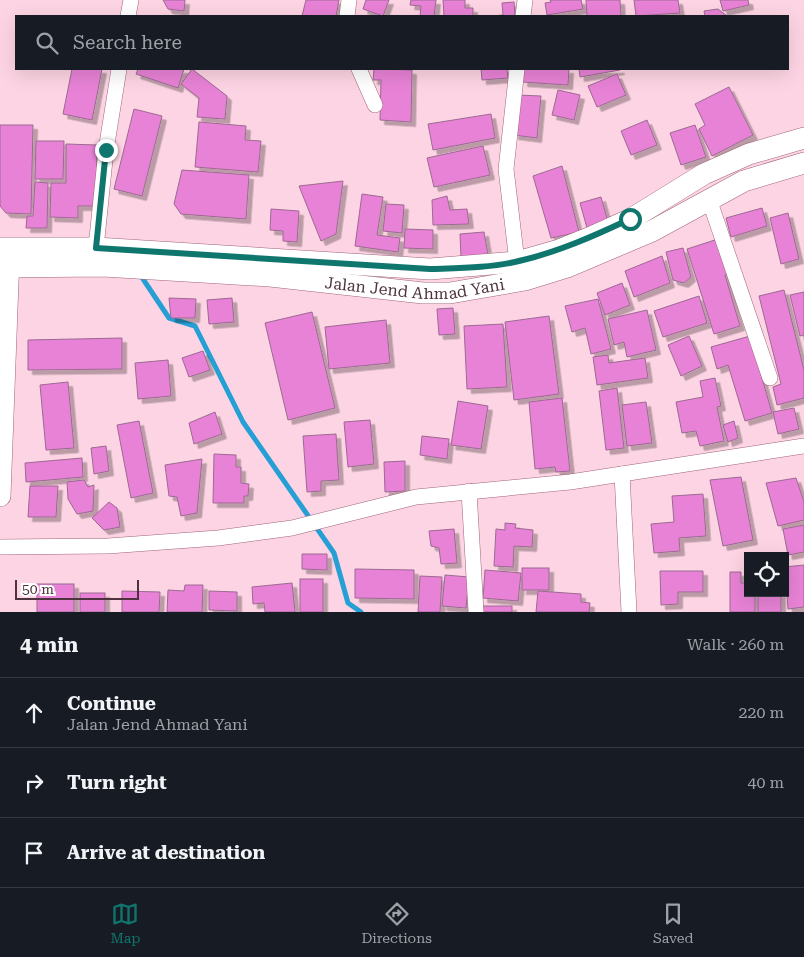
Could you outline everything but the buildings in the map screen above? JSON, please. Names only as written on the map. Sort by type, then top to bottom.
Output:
[{"type":"main road","name":"Jalan Jend Ahmad Yani","points":[[4,257],[96,248],[430,269],[517,262],[559,250],[630,219],[704,174],[749,154],[804,138]]},
{"type":"main road","points":[[732,162],[744,181]]},
{"type":"main road","name":"Jalan Jend Ahmad Yani","points":[[4,257],[103,266],[270,276],[423,293],[450,293],[525,280],[567,267],[652,231],[744,181],[804,163]]},
{"type":"main road","points":[[0,496],[4,257]]},
{"type":"street","points":[[128,15],[132,0]]},
{"type":"street","points":[[348,15],[349,0]]},
{"type":"street","points":[[523,15],[525,0]]},
{"type":"street","points":[[96,248],[106,150],[119,70]]},
{"type":"street","points":[[359,70],[375,105]]},
{"type":"street","points":[[517,70],[506,169],[517,262]]},
{"type":"street","points":[[709,199],[770,378]]},
{"type":"street","points":[[0,547],[108,546],[218,538],[292,528],[416,496],[570,482],[804,446]]},
{"type":"street","points":[[622,474],[630,612]]},
{"type":"street","points":[[469,491],[476,612]]},
{"type":"waterway","points":[[143,279],[169,318],[195,326],[243,422],[334,553],[348,603],[361,612]]},
{"type":"route","points":[[106,150],[96,248],[430,269],[452,268],[517,262],[559,250],[630,219]]}]
